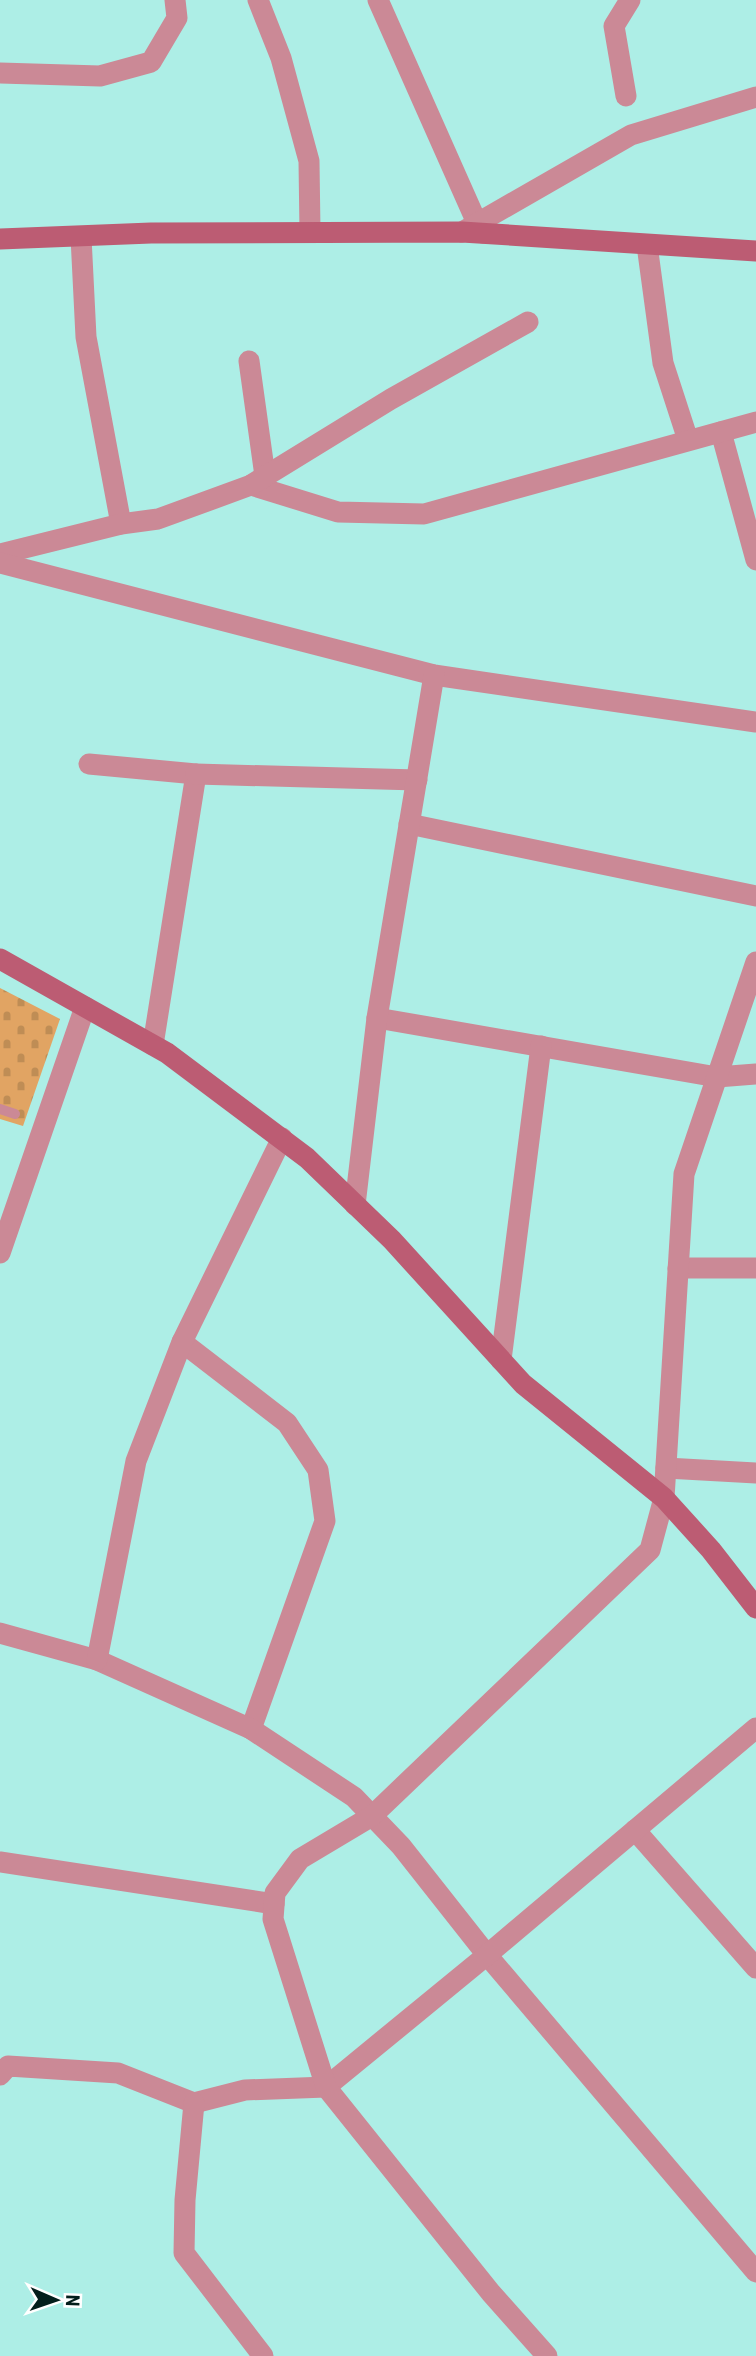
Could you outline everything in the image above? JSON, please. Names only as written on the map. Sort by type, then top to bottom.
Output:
[{"type":"street","points":[[0,73],[100,76],[152,62],[177,18],[175,0]]},
{"type":"street","points":[[258,0],[281,58],[309,161],[310,232]]},
{"type":"street","points":[[378,0],[474,229]]},
{"type":"street","points":[[626,96],[614,26],[630,0]]},
{"type":"street","points":[[474,229],[631,135],[756,97]]},
{"type":"street","points":[[0,239],[151,233],[474,229],[646,245],[756,251]]},
{"type":"street","points":[[81,237],[86,337],[121,524]]},
{"type":"street","points":[[646,245],[663,363],[688,440]]},
{"type":"street","points":[[0,554],[121,524],[158,519],[258,480],[391,399],[528,322]]},
{"type":"street","points":[[249,361],[258,480]]},
{"type":"street","points":[[258,480],[338,512],[424,513],[756,422]]},
{"type":"street","points":[[721,432],[756,560]]},
{"type":"street","points":[[0,563],[434,676],[756,722]]},
{"type":"street","points":[[355,1205],[377,1018],[434,676]]},
{"type":"street","points":[[89,764],[196,774],[417,780]]},
{"type":"street","points":[[153,1045],[196,774]]},
{"type":"street","points":[[410,824],[756,896]]},
{"type":"street","points":[[0,959],[167,1053],[307,1158],[392,1240],[523,1384],[664,1498],[711,1550],[756,1608]]},
{"type":"street","points":[[547,2356],[491,2293],[326,2087],[273,1919],[275,1893],[300,1859],[372,1816],[650,1550],[664,1498],[684,1174],[756,962]]},
{"type":"street","points":[[0,1253],[4,1228],[85,1007]]},
{"type":"street","points":[[377,1018],[717,1077],[756,1073]]},
{"type":"street","points":[[501,1360],[541,1046]]},
{"type":"street","points":[[97,1660],[136,1461],[182,1342],[282,1138]]},
{"type":"street","points":[[678,1268],[756,1268]]},
{"type":"street","points":[[182,1342],[288,1423],[318,1469],[325,1521],[251,1729]]},
{"type":"street","points":[[666,1468],[756,1473]]},
{"type":"street","points":[[0,1633],[97,1660],[251,1729],[354,1797],[401,1846],[487,1955],[748,2246],[756,2272]]},
{"type":"street","points":[[0,2075],[8,2066],[118,2073],[194,2103],[245,2090],[326,2087],[756,1728]]},
{"type":"street","points":[[635,1829],[756,1968]]},
{"type":"street","points":[[0,1862],[274,1904]]},
{"type":"street","points":[[194,2103],[185,2200],[184,2253],[263,2356]]},
{"type":"lane","points":[[0,1109],[15,1114]]},
{"type":"green space","points":[[0,988],[60,1019],[23,1126],[0,1119]]}]
